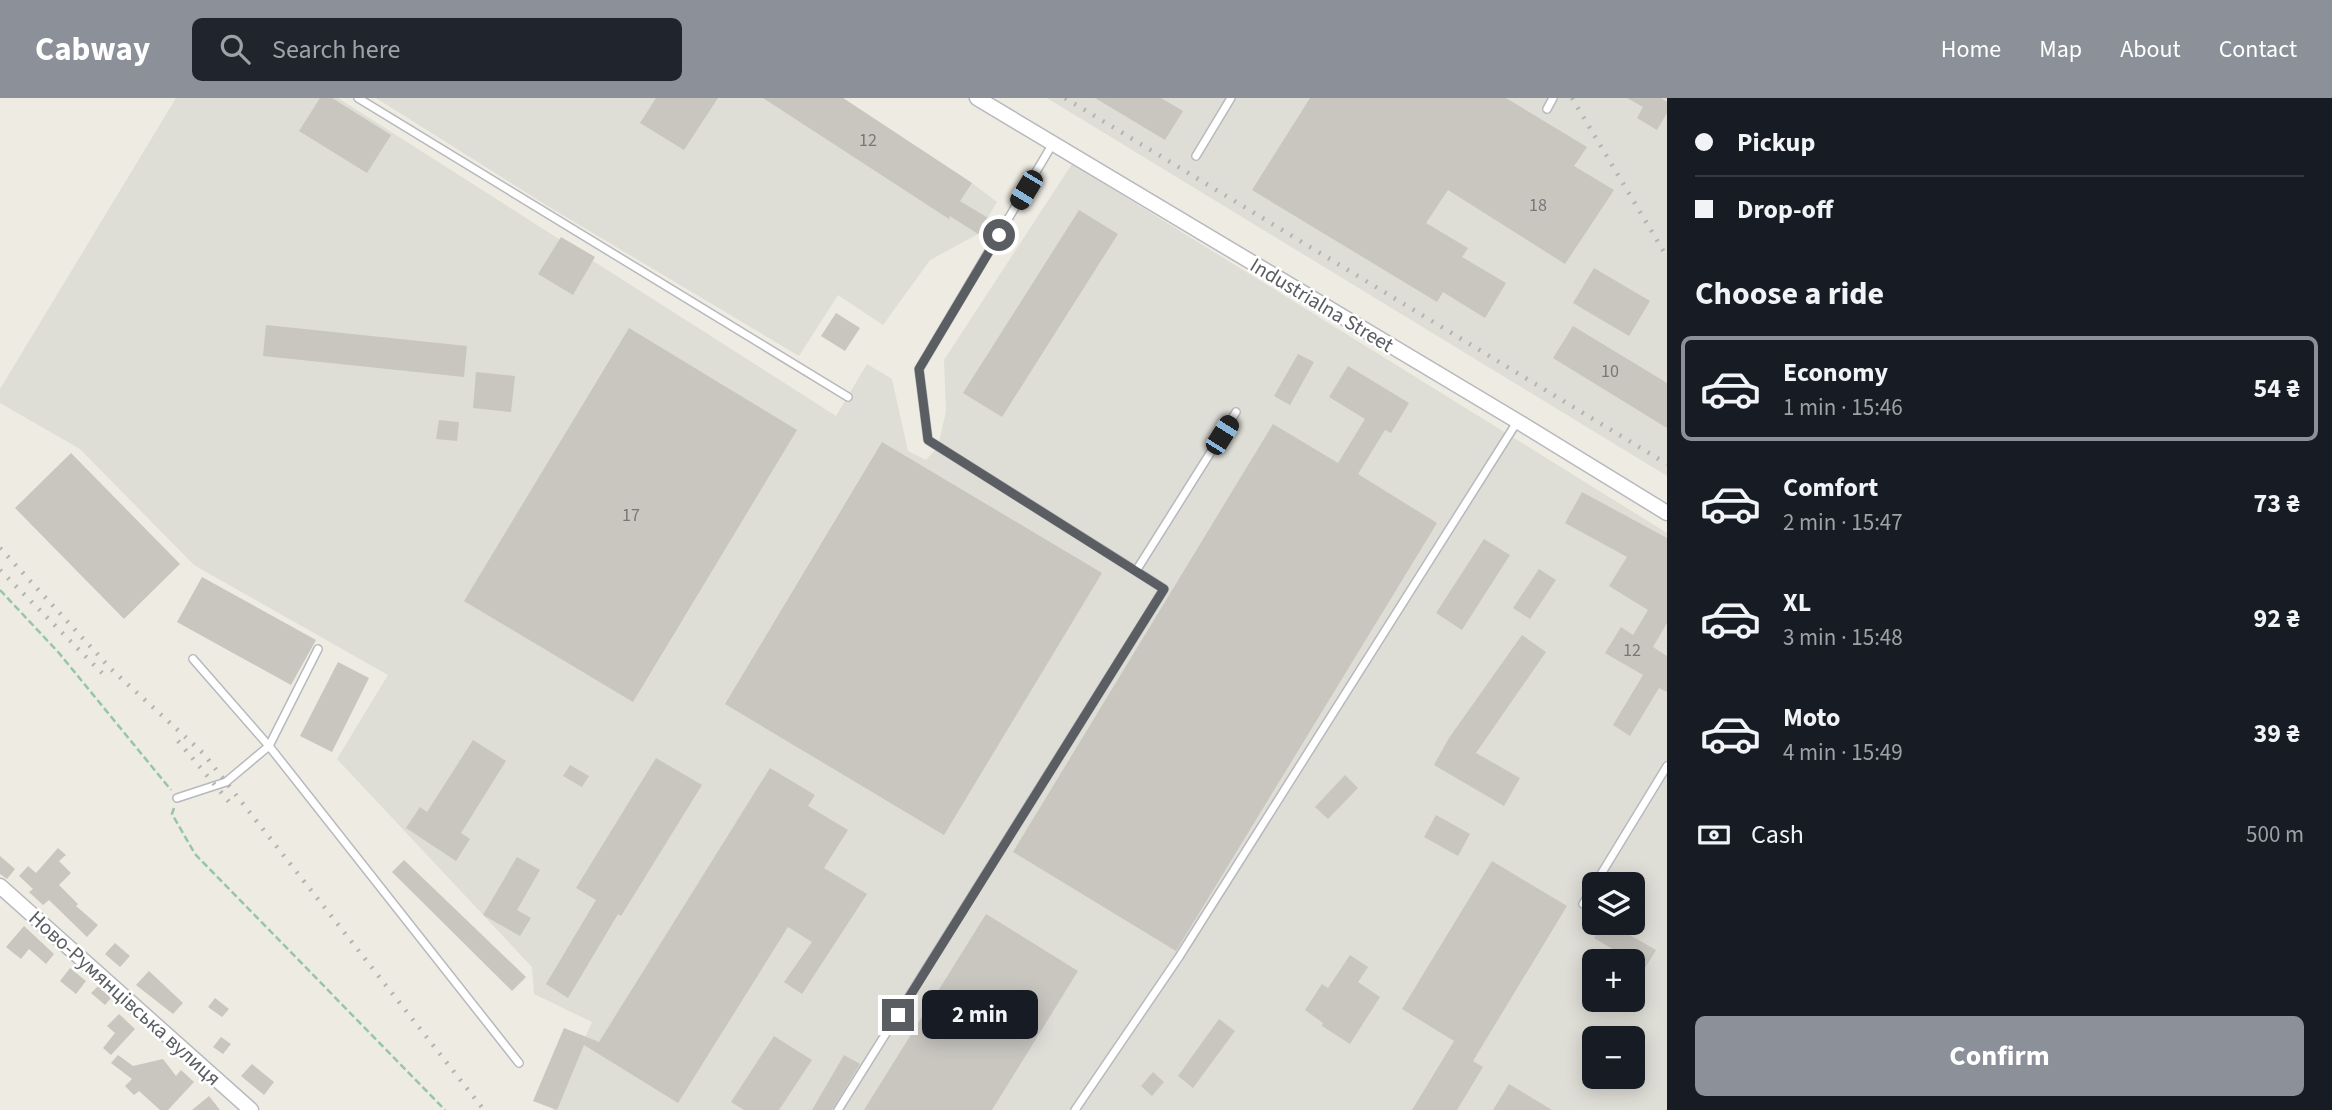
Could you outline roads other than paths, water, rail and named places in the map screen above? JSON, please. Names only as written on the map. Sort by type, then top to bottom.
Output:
[{"type":"street","name":"Industrialna Street","points":[[977,98],[1667,513]]},
{"type":"street","name":"Ново-Румянцівська вулиця","points":[[0,886],[251,1110]]},
{"type":"lane","points":[[358,98],[848,397]]},
{"type":"lane","points":[[1196,156],[1231,98]]},
{"type":"lane","points":[[1547,108],[1553,98]]},
{"type":"lane","points":[[838,1110],[1164,589],[928,440],[919,369],[1052,145]]},
{"type":"lane","points":[[1136,570],[1236,412]]},
{"type":"lane","points":[[1076,1110],[1179,957],[1517,421]]},
{"type":"lane","points":[[177,797],[226,782],[269,746],[318,649]]},
{"type":"lane","points":[[193,659],[269,746],[519,1063]]},
{"type":"lane","points":[[1602,872],[1667,766]]},
{"type":"railway","points":[[1065,98],[1667,464]]},
{"type":"railway","points":[[1572,98],[1667,257]]},
{"type":"railway","points":[[0,548],[111,669],[203,753],[484,1110]]},
{"type":"railway","points":[[0,570],[105,676]]},
{"type":"railway","points":[[178,741],[230,803]]}]
